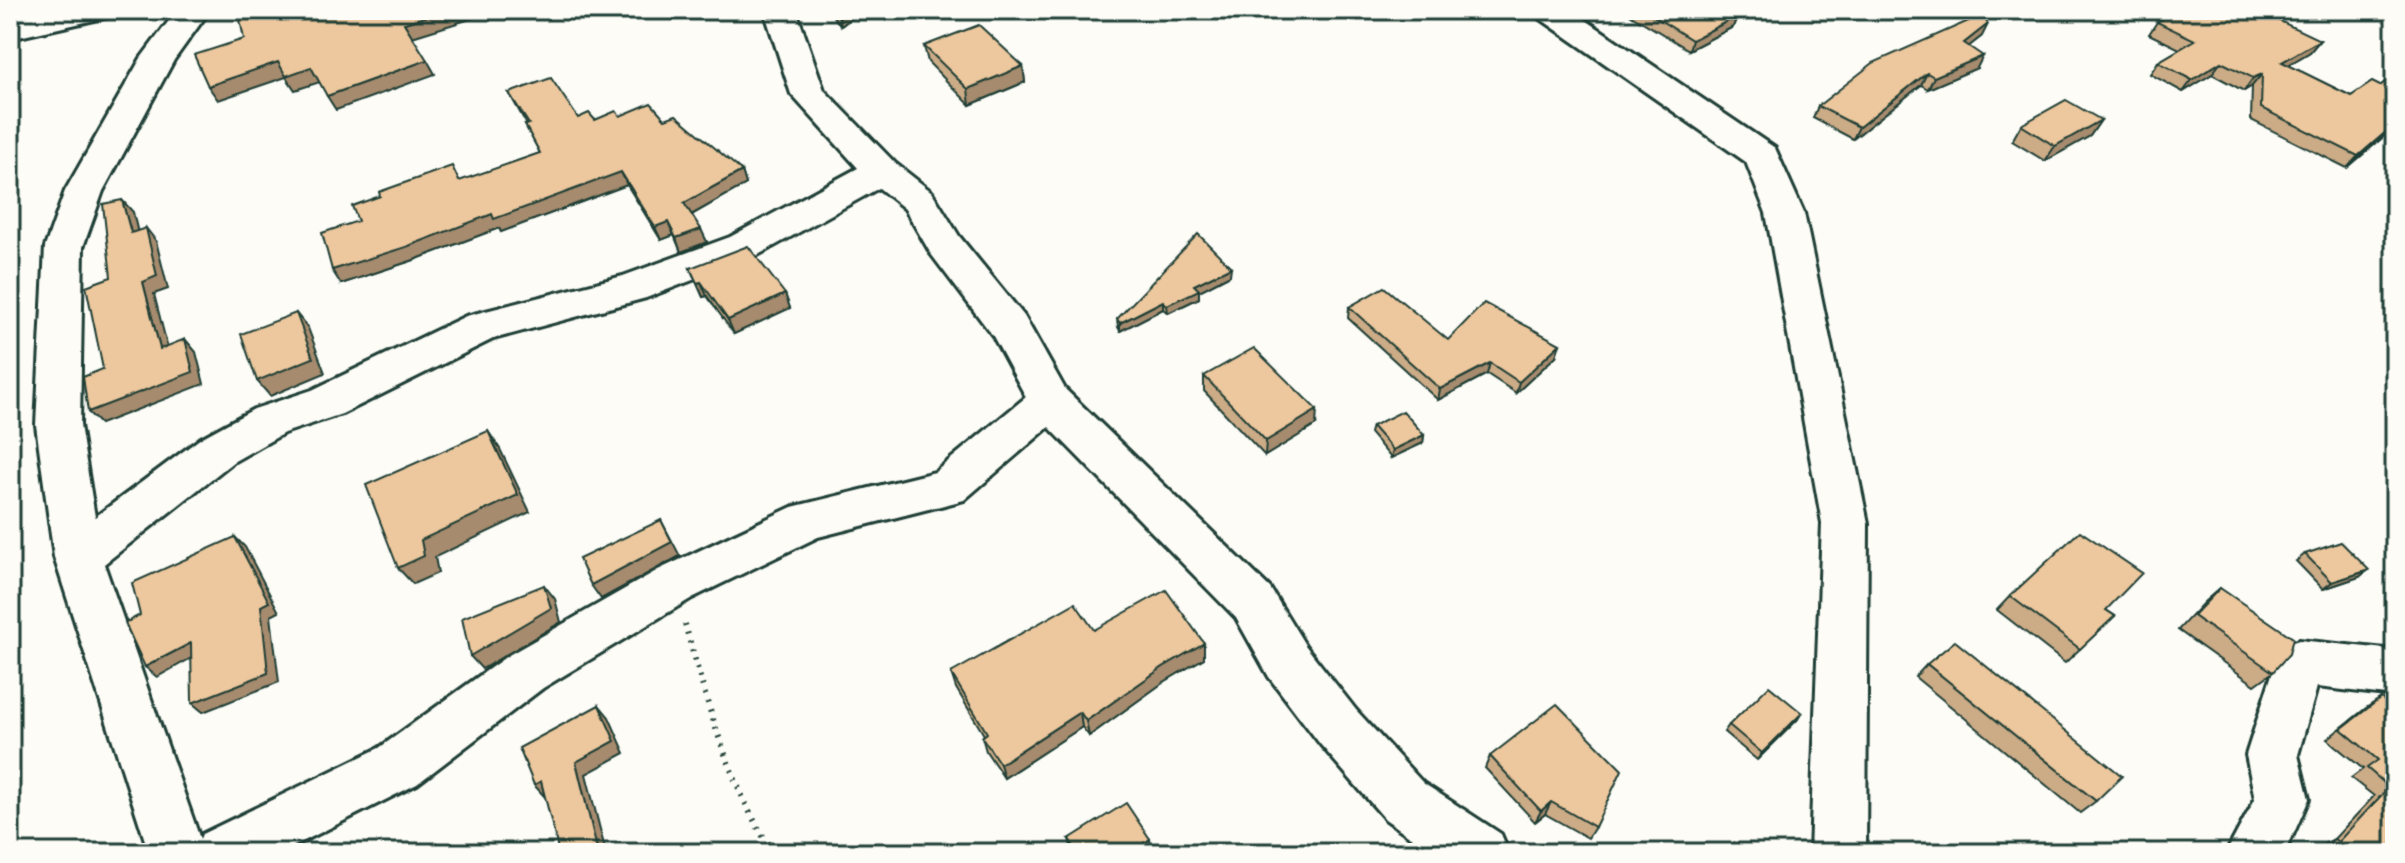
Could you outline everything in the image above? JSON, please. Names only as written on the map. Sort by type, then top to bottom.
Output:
[{"type":"street","points":[[10,29],[97,10]]},
{"type":"street","points":[[177,853],[78,557],[58,425],[64,247],[84,191],[158,58],[194,10]]},
{"type":"street","points":[[780,10],[808,94],[882,171],[919,201],[945,245],[1009,327],[1050,401],[1253,603],[1287,661],[1338,727],[1404,801],[1481,853]]},
{"type":"street","points":[[1549,10],[1762,156],[1785,213],[1845,523],[1838,853]]},
{"type":"street","points":[[78,557],[217,450],[269,421],[327,402],[481,327],[632,288],[744,246],[882,171]]},
{"type":"street","points":[[222,853],[398,766],[525,672],[675,584],[808,520],[948,487],[1050,401]]},
{"type":"street","points":[[2254,853],[2274,820],[2282,799],[2272,755],[2299,662],[2395,673]]},
{"type":"path","points":[[675,584],[710,714],[759,832],[774,853]]},
{"type":"building","points":[[238,10],[448,10],[404,23],[427,60],[327,96],[311,67],[286,76],[278,62],[208,86],[194,55],[244,39]]},
{"type":"building","points":[[833,10],[850,10],[839,18]]},
{"type":"building","points":[[1644,10],[1726,10],[1737,16],[1692,40]]},
{"type":"building","points":[[2177,10],[2257,10],[2320,40],[2282,62],[2351,96],[2372,82],[2380,86],[2395,74],[2395,124],[2358,156],[2261,108],[2262,74],[2253,78],[2221,62],[2192,80],[2158,62],[2195,40],[2157,22]]},
{"type":"building","points":[[1982,15],[1988,24],[1964,43],[1983,56],[1934,77],[1927,73],[1859,127],[1818,106],[1873,63]]},
{"type":"building","points":[[979,25],[1023,66],[968,89],[924,46]]},
{"type":"building","points":[[551,78],[578,118],[589,113],[595,120],[616,111],[620,116],[651,103],[665,119],[676,115],[742,171],[684,203],[701,229],[676,238],[668,222],[655,227],[621,172],[494,219],[492,214],[406,247],[332,270],[322,233],[358,221],[352,206],[380,196],[379,192],[452,166],[459,181],[540,153],[525,125],[529,124],[509,93]]},
{"type":"building","points":[[2066,100],[2101,120],[2055,146],[2021,125]]},
{"type":"building","points":[[122,200],[131,233],[146,228],[157,276],[143,282],[160,349],[185,339],[193,372],[88,412],[83,377],[103,369],[86,286],[111,277],[103,204]]},
{"type":"building","points":[[1198,234],[1231,267],[1194,285],[1199,290],[1167,305],[1163,301],[1120,323],[1117,319]]},
{"type":"building","points":[[748,246],[785,294],[728,320],[701,282],[697,283],[690,268]]},
{"type":"building","points":[[1384,287],[1448,340],[1484,303],[1560,344],[1519,382],[1490,363],[1440,389],[1349,307]]},
{"type":"building","points":[[296,313],[313,358],[257,381],[241,334]]},
{"type":"building","points":[[1254,348],[1317,410],[1266,441],[1204,376]]},
{"type":"building","points":[[1403,411],[1424,435],[1393,450],[1372,426]]},
{"type":"building","points":[[488,431],[518,495],[421,540],[424,556],[398,568],[366,485]]},
{"type":"building","points":[[661,520],[672,542],[591,585],[579,559]]},
{"type":"building","points":[[2080,531],[2142,573],[2106,610],[2115,616],[2080,649],[2010,596]]},
{"type":"building","points":[[235,537],[269,602],[261,606],[268,673],[192,703],[191,643],[145,667],[125,623],[140,615],[132,583]]},
{"type":"building","points":[[2341,542],[2369,570],[2332,582],[2305,554]]},
{"type":"building","points":[[544,585],[551,608],[470,656],[462,618]]},
{"type":"building","points":[[2220,588],[2293,638],[2289,654],[2273,672],[2193,616]]},
{"type":"building","points":[[1166,590],[1204,643],[1163,667],[1086,721],[1080,712],[1000,764],[982,737],[987,733],[951,673],[1075,603],[1094,630]]},
{"type":"building","points":[[1955,641],[2122,776],[2096,801],[1927,664]]},
{"type":"building","points":[[1769,686],[1802,713],[1762,753],[1729,725]]},
{"type":"building","points":[[2381,698],[2395,710],[2395,853],[2319,853],[2334,839],[2338,842],[2389,787],[2367,768],[2378,760],[2341,729]]},
{"type":"building","points":[[1557,704],[1622,770],[1595,827],[1551,802],[1541,811],[1490,756]]},
{"type":"building","points":[[599,705],[615,741],[576,762],[598,853],[559,853],[541,781],[534,785],[519,748]]},
{"type":"building","points":[[1126,803],[1150,839],[1128,853],[1078,853],[1069,839]]}]
